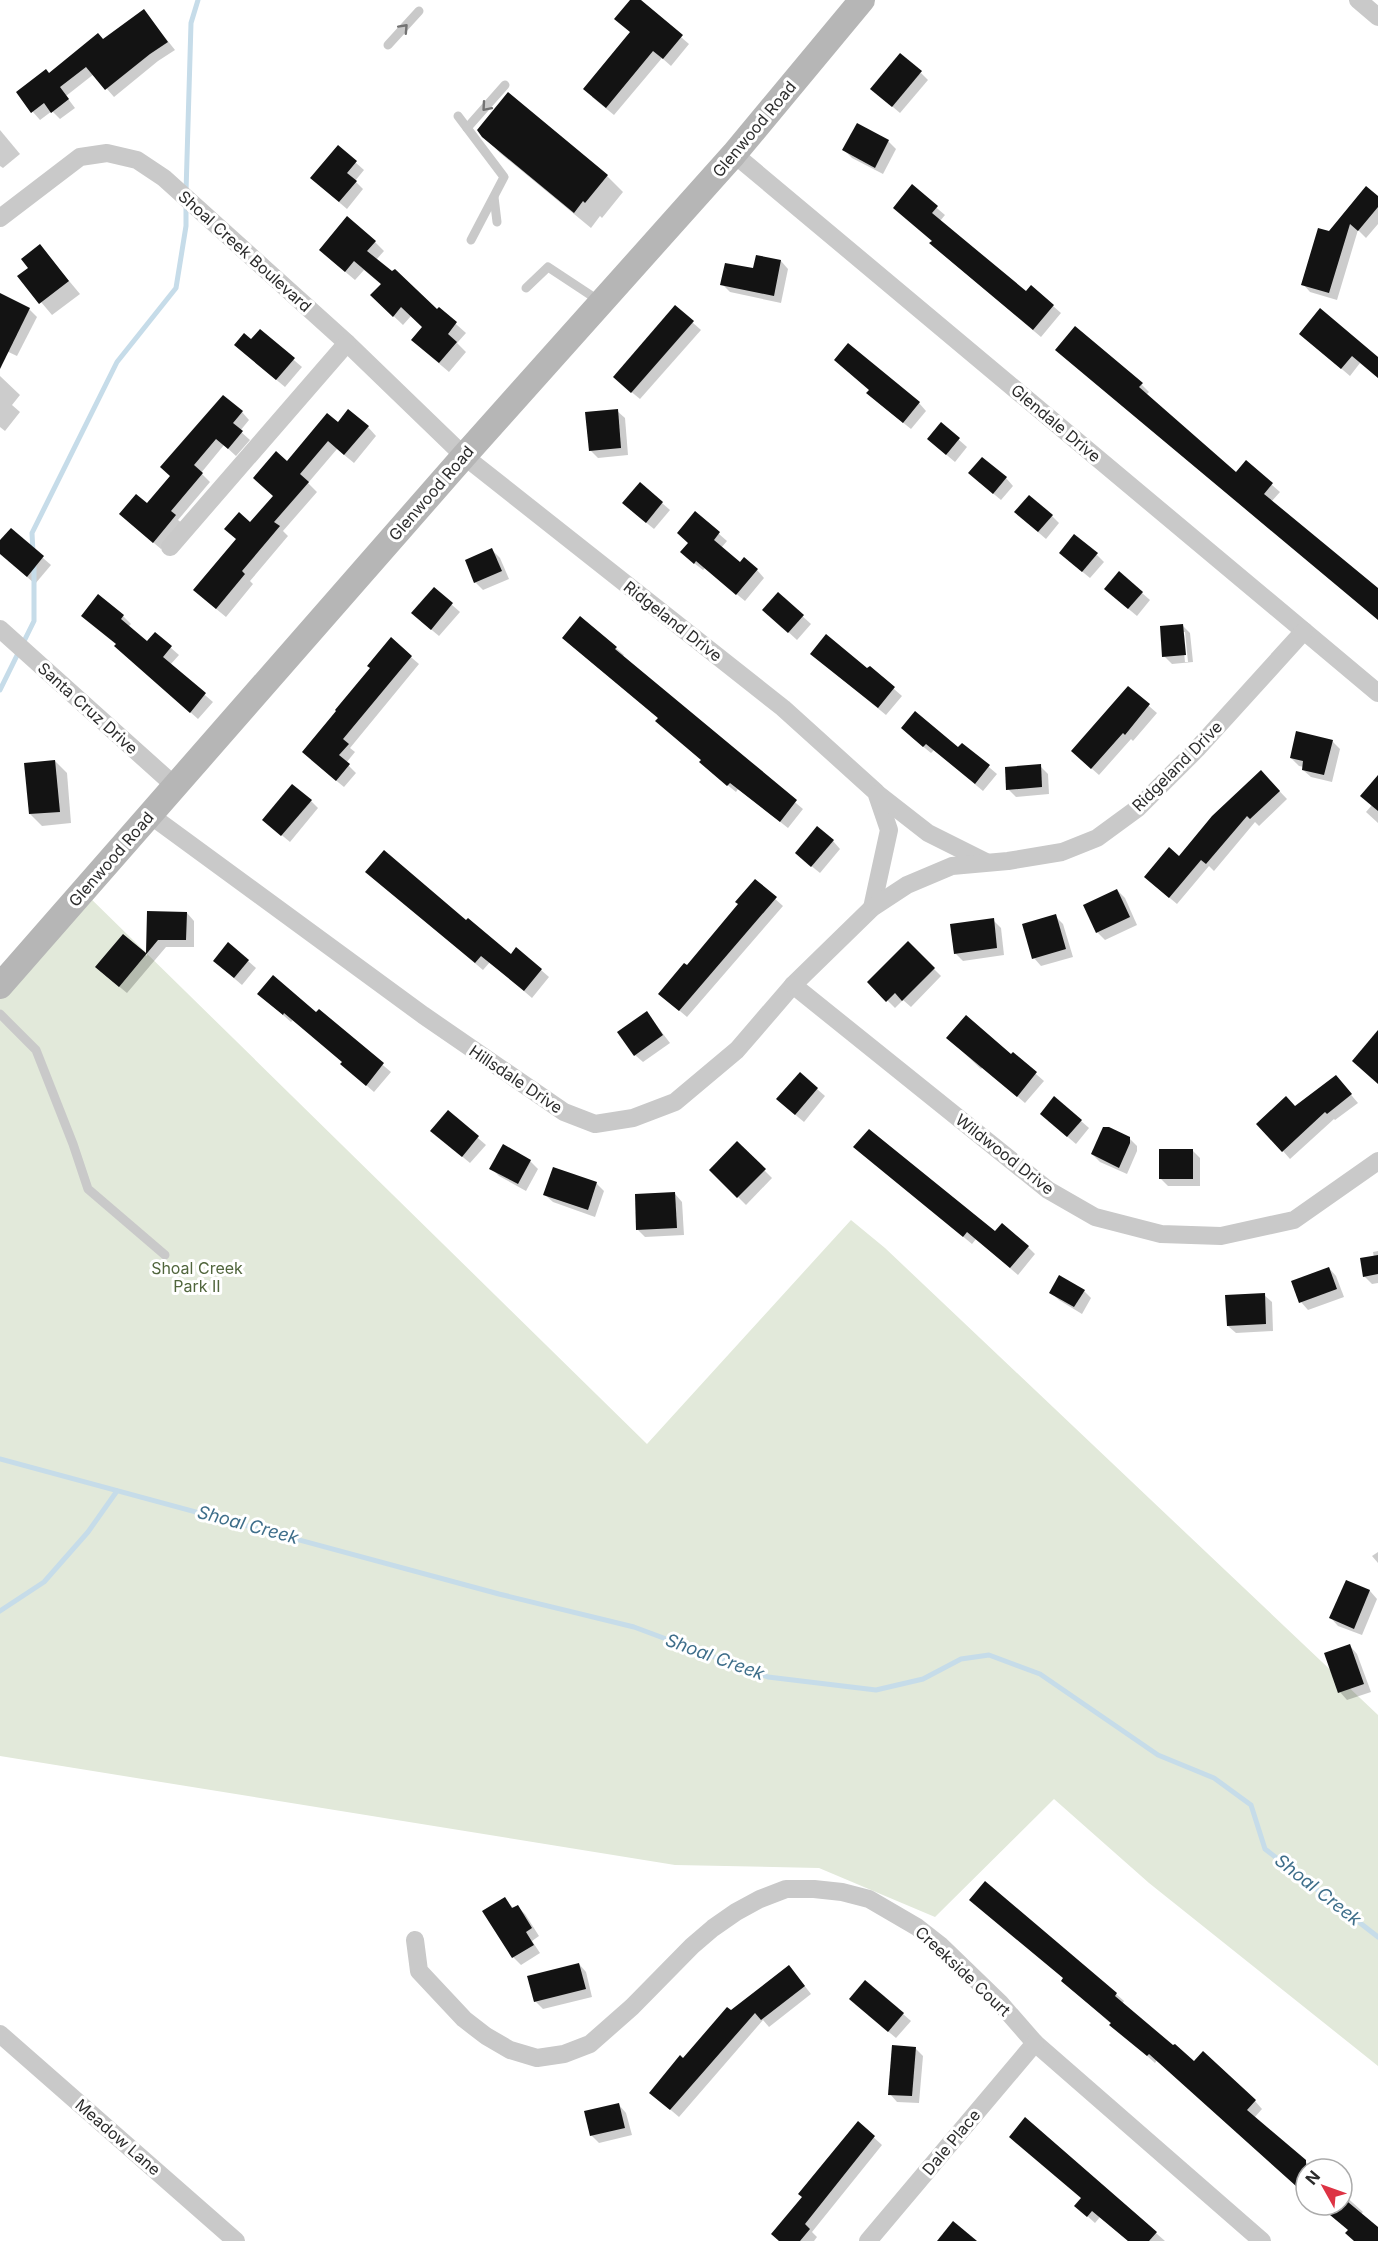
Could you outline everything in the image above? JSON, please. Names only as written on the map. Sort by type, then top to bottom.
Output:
[{"type":"main road","name":"Glenwood Road","points":[[0,986],[464,456],[734,154],[862,0]]},
{"type":"street","points":[[1358,0],[1378,17]]},
{"type":"street","name":"Shoal Creek Boulevard","points":[[0,218],[80,157],[107,153],[137,160],[164,178],[347,343],[464,456]]},
{"type":"street","name":"Glendale Drive","points":[[734,154],[1378,693]]},
{"type":"street","points":[[170,548],[347,343]]},
{"type":"street","name":"Ridgeland Drive","points":[[464,456],[783,708],[876,792],[928,833],[986,862]]},
{"type":"street","name":"Santa Cruz Drive","points":[[0,629],[175,786]]},
{"type":"street","name":"Ridgeland Drive","points":[[872,908],[907,885],[952,866],[1008,861],[1062,852],[1096,838],[1138,808],[1197,749],[1304,630]]},
{"type":"street","points":[[872,908],[888,830],[876,792]]},
{"type":"street","name":"Hillsdale Drive","points":[[150,815],[497,1068],[564,1112],[595,1124],[633,1118],[675,1102],[738,1050],[793,985],[872,908]]},
{"type":"street","name":"Wildwood Drive","points":[[793,985],[1048,1190],[1095,1217],[1161,1234],[1221,1236],[1294,1220],[1378,1161]]},
{"type":"street","name":"Creekside Court","points":[[415,1940],[419,1971],[465,2019],[486,2036],[510,2050],[537,2058],[564,2054],[590,2044],[632,2007],[692,1946],[736,1912],[786,1889],[814,1888],[869,1899],[917,1927],[940,1946],[1000,2003],[1035,2043],[1262,2241]]},
{"type":"street","name":"Meadow Lane","points":[[0,2034],[236,2241]]},
{"type":"street","name":"Dale Place","points":[[868,2241],[1035,2043]]},
{"type":"lane","points":[[388,45],[419,12]]},
{"type":"lane","points":[[467,129],[505,85]]},
{"type":"lane","points":[[458,116],[504,177],[471,240]]},
{"type":"lane","points":[[494,197],[497,222]]},
{"type":"lane","points":[[526,288],[548,267],[601,302]]},
{"type":"lane","points":[[0,1014],[36,1050],[88,1189],[165,1255]]},
{"type":"green space","name":"Shoal Creek Park II","points":[[82,890],[647,1444],[851,1220],[885,1248],[1378,1715],[1378,2066],[1149,1883],[1054,1799],[935,1917],[819,1868],[675,1865],[0,1756],[0,984]]},
{"type":"building","points":[[630,0],[641,0],[683,35],[663,59],[653,51],[606,108],[583,89],[630,32],[614,19]]},
{"type":"building","points":[[144,9],[168,42],[105,90],[86,67],[60,87],[69,99],[51,113],[44,103],[31,113],[16,92],[46,69],[49,73],[98,33],[103,39]]},
{"type":"building","points":[[900,53],[922,71],[892,107],[870,89]]},
{"type":"building","points":[[508,92],[608,175],[574,213],[482,137],[477,130]]},
{"type":"building","points":[[857,123],[889,140],[875,168],[842,150]]},
{"type":"building","points":[[338,145],[357,161],[347,173],[357,181],[339,202],[310,178]]},
{"type":"building","points":[[912,184],[938,206],[932,213],[1026,291],[1031,285],[1054,305],[1033,330],[929,243],[932,241],[893,208]]},
{"type":"building","points":[[1366,186],[1378,196],[1378,207],[1358,231],[1350,224],[1329,293],[1301,285],[1318,228],[1329,231]]},
{"type":"building","points":[[347,216],[376,241],[367,251],[392,271],[395,269],[437,309],[439,307],[457,322],[448,334],[457,342],[439,363],[411,340],[422,327],[401,307],[393,317],[370,295],[381,284],[354,261],[345,272],[319,250]]},
{"type":"building","points":[[40,244],[69,281],[39,304],[17,276],[28,268],[21,259]]},
{"type":"building","points":[[756,255],[781,260],[774,296],[720,285],[725,263],[753,268]]},
{"type":"building","points":[[0,293],[30,308],[0,369]]},
{"type":"building","points":[[675,305],[694,321],[631,393],[613,377]]},
{"type":"building","points":[[1320,308],[1378,357],[1378,378],[1352,356],[1341,369],[1299,334]]},
{"type":"building","points":[[1075,326],[1143,383],[1139,387],[1236,472],[1246,460],[1273,483],[1264,494],[1378,588],[1378,620],[1055,350]]},
{"type":"building","points":[[260,329],[295,358],[276,380],[234,345],[244,333],[251,339]]},
{"type":"building","points":[[848,343],[920,402],[903,423],[866,393],[869,390],[834,360]]},
{"type":"building","points":[[223,395],[243,411],[233,423],[243,431],[228,449],[216,439],[194,465],[203,473],[171,511],[176,515],[153,543],[119,514],[136,494],[147,503],[170,476],[160,467]]},
{"type":"building","points":[[348,409],[369,426],[344,455],[328,441],[300,474],[309,482],[274,522],[280,526],[242,571],[245,574],[216,609],[193,590],[236,539],[224,529],[239,512],[250,522],[273,496],[253,478],[276,451],[287,461],[327,413],[338,422]]},
{"type":"building","points":[[618,409],[621,448],[589,451],[585,412]]},
{"type":"building","points":[[941,422],[960,438],[946,455],[927,439]]},
{"type":"building","points":[[982,457],[1007,477],[993,494],[968,473]]},
{"type":"building","points":[[640,482],[663,502],[646,523],[622,503]]},
{"type":"building","points":[[1029,495],[1053,515],[1038,532],[1014,512]]},
{"type":"building","points":[[695,511],[720,532],[714,540],[740,562],[744,557],[758,569],[736,595],[696,561],[694,564],[680,552],[688,543],[677,533]]},
{"type":"building","points":[[11,528],[44,556],[27,577],[0,554],[0,540]]},
{"type":"building","points":[[1074,534],[1098,553],[1082,572],[1059,553]]},
{"type":"building","points":[[492,548],[502,571],[474,583],[465,560]]},
{"type":"building","points":[[1119,571],[1143,592],[1128,609],[1104,589]]},
{"type":"building","points":[[434,587],[453,603],[431,630],[411,613]]},
{"type":"building","points":[[778,592],[804,615],[788,633],[762,610]]},
{"type":"building","points":[[98,594],[124,615],[121,619],[147,641],[155,632],[172,646],[163,657],[206,693],[190,713],[114,646],[116,644],[81,616]]},
{"type":"building","points":[[580,616],[617,647],[615,649],[797,800],[780,822],[730,783],[727,786],[699,762],[701,760],[655,721],[658,718],[562,638]]},
{"type":"building","points":[[1183,624],[1186,655],[1162,657],[1160,626]]},
{"type":"building","points":[[826,634],[867,668],[870,666],[895,687],[878,708],[810,654]]},
{"type":"building","points":[[391,637],[412,656],[343,739],[349,744],[339,755],[350,764],[336,781],[302,752],[370,668],[367,666]]},
{"type":"building","points":[[1128,686],[1150,704],[1125,735],[1123,733],[1091,769],[1071,751]]},
{"type":"building","points":[[915,711],[958,747],[962,743],[990,765],[975,784],[926,744],[923,747],[901,728]]},
{"type":"building","points":[[1296,731],[1333,740],[1324,775],[1302,770],[1303,761],[1290,758]]},
{"type":"building","points":[[55,760],[60,812],[29,814],[24,763]]},
{"type":"building","points":[[1041,764],[1042,787],[1006,790],[1005,767]]},
{"type":"building","points":[[1261,770],[1280,791],[1250,819],[1247,816],[1206,864],[1201,860],[1169,898],[1144,877],[1169,847],[1179,856],[1212,816]]},
{"type":"building","points":[[1378,775],[1378,811],[1360,796]]},
{"type":"building","points":[[292,784],[312,800],[281,836],[262,820]]},
{"type":"building","points":[[817,826],[834,840],[811,867],[795,853]]},
{"type":"building","points":[[384,850],[466,920],[468,918],[511,954],[516,947],[542,969],[524,991],[481,956],[475,963],[365,872]]},
{"type":"building","points":[[755,879],[777,897],[679,1011],[658,994],[684,963],[687,965],[738,904],[735,902]]},
{"type":"building","points":[[1117,889],[1130,917],[1096,933],[1083,905]]},
{"type":"building","points":[[147,911],[187,912],[186,940],[158,940],[119,987],[95,967],[123,934],[146,953]]},
{"type":"building","points":[[1056,914],[1066,949],[1032,959],[1022,924]]},
{"type":"building","points":[[994,918],[997,948],[954,954],[950,924]]},
{"type":"building","points":[[908,941],[935,968],[902,1001],[895,993],[886,1002],[867,982]]},
{"type":"building","points":[[228,942],[249,960],[234,978],[213,961]]},
{"type":"building","points":[[273,975],[316,1012],[319,1009],[384,1063],[366,1086],[340,1064],[342,1062],[284,1013],[283,1015],[257,994]]},
{"type":"building","points":[[647,1011],[663,1035],[634,1056],[617,1032]]},
{"type":"building","points":[[966,1015],[1011,1054],[1013,1052],[1037,1072],[1017,1097],[946,1038]]},
{"type":"building","points":[[1378,1030],[1378,1084],[1352,1061]]},
{"type":"building","points":[[800,1072],[818,1088],[795,1115],[776,1099]]},
{"type":"building","points":[[1336,1075],[1352,1094],[1327,1114],[1325,1112],[1282,1152],[1256,1124],[1286,1096],[1295,1106]]},
{"type":"building","points":[[1054,1096],[1082,1120],[1067,1137],[1040,1114]]},
{"type":"building","points":[[448,1110],[479,1136],[462,1157],[430,1131]]},
{"type":"building","points":[[1103,1127],[1109,1127],[1130,1137],[1130,1143],[1119,1168],[1091,1154]]},
{"type":"building","points":[[869,1129],[995,1231],[1002,1223],[1029,1246],[1010,1268],[967,1232],[963,1237],[853,1147]]},
{"type":"building","points":[[737,1141],[766,1169],[737,1198],[709,1170]]},
{"type":"building","points":[[503,1144],[531,1160],[518,1184],[489,1169]]},
{"type":"building","points":[[1159,1149],[1193,1149],[1193,1179],[1159,1179]]},
{"type":"building","points":[[553,1167],[597,1182],[588,1210],[543,1195]]},
{"type":"building","points":[[675,1192],[677,1228],[636,1230],[635,1194]]},
{"type":"building","points":[[1378,1255],[1378,1274],[1363,1277],[1360,1258]]},
{"type":"building","points":[[1329,1267],[1337,1289],[1299,1303],[1291,1281]]},
{"type":"building","points":[[1059,1275],[1085,1290],[1074,1307],[1049,1293]]},
{"type":"building","points":[[1265,1293],[1266,1324],[1227,1326],[1225,1295]]},
{"type":"building","points":[[1346,1580],[1370,1590],[1354,1629],[1329,1618]]},
{"type":"building","points":[[1350,1644],[1364,1684],[1338,1693],[1324,1653]]},
{"type":"building","points":[[985,1881],[1117,1993],[1115,1996],[1173,2045],[1175,2044],[1194,2061],[1203,2051],[1256,2100],[1247,2110],[1302,2157],[1294,2157],[1294,2184],[1149,2054],[1147,2056],[1109,2025],[1111,2023],[1061,1981],[1063,1978],[969,1900]]},
{"type":"building","points":[[505,1897],[512,1908],[518,1905],[532,1928],[526,1932],[534,1945],[512,1958],[482,1911]]},
{"type":"building","points":[[579,1963],[586,1989],[534,2002],[527,1976]]},
{"type":"building","points":[[789,1965],[805,1986],[761,2020],[755,2013],[670,2110],[649,2093],[680,2055],[683,2058],[727,2007],[731,2010]]},
{"type":"building","points":[[865,1980],[904,2013],[888,2032],[849,1999]]},
{"type":"building","points":[[892,2045],[916,2047],[912,2096],[888,2095]]},
{"type":"building","points":[[619,2103],[625,2128],[590,2136],[584,2111]]},
{"type":"building","points":[[1025,2117],[1157,2232],[1149,2241],[1128,2241],[1092,2211],[1087,2217],[1074,2206],[1081,2198],[1009,2137]]},
{"type":"building","points":[[858,2121],[875,2136],[805,2224],[810,2229],[800,2241],[779,2241],[771,2234],[802,2197],[798,2194]]},
{"type":"building","points":[[1354,2207],[1378,2227],[1378,2241],[1354,2241],[1345,2233],[1348,2230],[1332,2217],[1354,2217]]},
{"type":"building","points":[[953,2221],[977,2241],[937,2241]]},
{"type":"waterway","points":[[186,192],[191,23],[198,0]]},
{"type":"waterway","points":[[33,553],[32,533],[117,362],[176,288],[186,226],[186,204]]},
{"type":"waterway","points":[[0,690],[34,621],[34,562]]},
{"type":"waterway","name":"Shoal Creek","points":[[0,1459],[499,1594],[634,1627],[768,1677],[876,1690],[923,1679],[961,1659],[989,1655],[1040,1674],[1158,1755],[1214,1778],[1251,1805],[1265,1849],[1378,1937]]},
{"type":"waterway","points":[[0,1611],[44,1582],[88,1532],[117,1491]]}]
